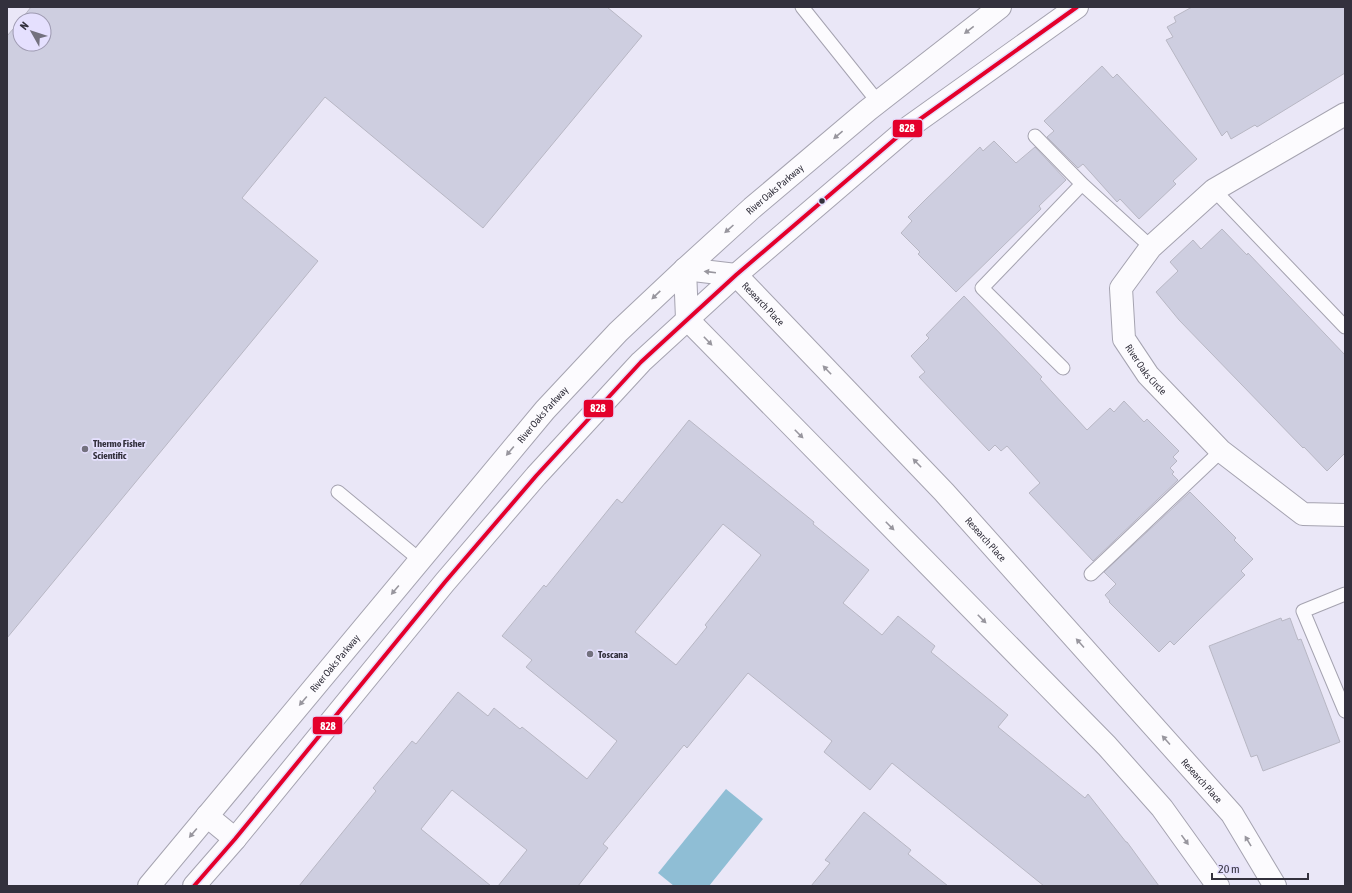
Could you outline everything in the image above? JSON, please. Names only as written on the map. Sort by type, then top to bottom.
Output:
[{"type":"street","name":"River Oaks Parkway","points":[[149,886],[545,410],[611,339],[752,208],[878,102],[1000,7]]},
{"type":"street","points":[[194,886],[235,839],[445,582],[536,476],[641,362],[686,319],[908,127],[1077,7]]},
{"type":"street","name":"River Oaks Circle","points":[[1345,114],[1214,190],[1151,247],[1121,288],[1124,339],[1148,375],[1221,451],[1303,514],[1345,515]]},
{"type":"street","points":[[685,269],[686,319],[1108,746],[1162,808],[1218,886]]},
{"type":"street","name":"Research Place","points":[[685,269],[736,275],[944,492],[1232,814],[1275,886]]},
{"type":"street","points":[[420,560],[445,582]]},
{"type":"street","points":[[207,816],[235,839]]},
{"type":"lane","points":[[802,7],[878,102]]},
{"type":"lane","points":[[1035,136],[1082,184],[1151,247]]},
{"type":"lane","points":[[1063,368],[982,288],[1082,184]]},
{"type":"lane","points":[[1214,190],[1345,327]]},
{"type":"lane","points":[[1091,574],[1221,451]]},
{"type":"lane","points":[[338,492],[420,560]]},
{"type":"lane","points":[[1345,594],[1303,611],[1345,711]]},
{"type":"water","points":[[726,789],[763,819],[709,886],[674,886],[658,873]]},
{"type":"building","name":"Thermo Fisher Scientific","points":[[31,7],[607,7],[642,36],[483,228],[325,97],[242,198],[318,261],[7,638],[7,36],[12,30],[12,52],[52,52],[52,12],[27,12]]},
{"type":"building","points":[[1192,7],[1345,7],[1345,73],[1257,127],[1255,125],[1231,139],[1227,131],[1222,136],[1166,40],[1173,37],[1167,27],[1176,22],[1174,17]]},
{"type":"building","points":[[1102,66],[1113,78],[1117,74],[1197,159],[1173,181],[1176,184],[1139,219],[1120,199],[1117,202],[1083,164],[1078,168],[1047,137],[1054,131],[1044,121]]},
{"type":"building","points":[[994,141],[1016,163],[1035,147],[1066,180],[1039,206],[1041,209],[956,292],[918,254],[920,252],[901,233],[912,221],[908,217],[926,199],[980,147],[983,151]]},
{"type":"building","points":[[1222,229],[1247,255],[1248,253],[1345,355],[1345,453],[1327,471],[1179,320],[1156,292],[1178,271],[1170,262],[1193,240],[1201,249]]},
{"type":"building","points":[[964,296],[1042,377],[1040,379],[1087,430],[1110,408],[1114,412],[1124,401],[1144,422],[1147,419],[1179,451],[1173,457],[1177,461],[1170,468],[1174,472],[1172,474],[1178,480],[1093,561],[1029,493],[1040,483],[1007,446],[1001,451],[995,445],[989,451],[919,377],[925,372],[911,356],[929,338],[926,335]]},
{"type":"building","name":"Toscana","points":[[689,420],[814,522],[813,524],[869,570],[843,603],[882,635],[898,616],[935,646],[931,652],[1008,715],[998,727],[1085,798],[1088,794],[1127,842],[1159,886],[1044,886],[892,763],[870,790],[824,752],[832,741],[748,673],[687,748],[684,745],[603,844],[608,848],[578,886],[498,886],[527,850],[452,790],[421,829],[491,886],[299,886],[376,791],[373,788],[412,741],[416,744],[458,692],[488,716],[494,708],[520,729],[522,727],[587,779],[617,741],[526,667],[532,660],[502,636],[544,585],[546,587],[617,499],[622,503]],"holes":[[[723,524],[761,555],[705,625],[707,627],[676,665],[635,632]]]},
{"type":"building","points":[[1190,492],[1236,538],[1234,540],[1253,559],[1241,571],[1245,575],[1174,645],[1170,641],[1159,652],[1109,602],[1110,601],[1105,595],[1116,584],[1104,572]]},
{"type":"building","points":[[1281,618],[1282,621],[1290,618],[1298,640],[1301,639],[1340,742],[1263,771],[1257,755],[1251,757],[1209,646]]},
{"type":"building","points":[[864,812],[911,850],[908,854],[948,886],[811,886],[830,863],[825,860]]},
{"type":"transit line","name":"828","points":[[194,886],[235,839],[445,582],[536,476],[641,362],[736,275],[909,127],[1077,7]]},
{"type":"place","name":"Thermo Fisher Scientific","points":[[85,449]]},
{"type":"place","name":"Toscana","points":[[590,654]]}]
